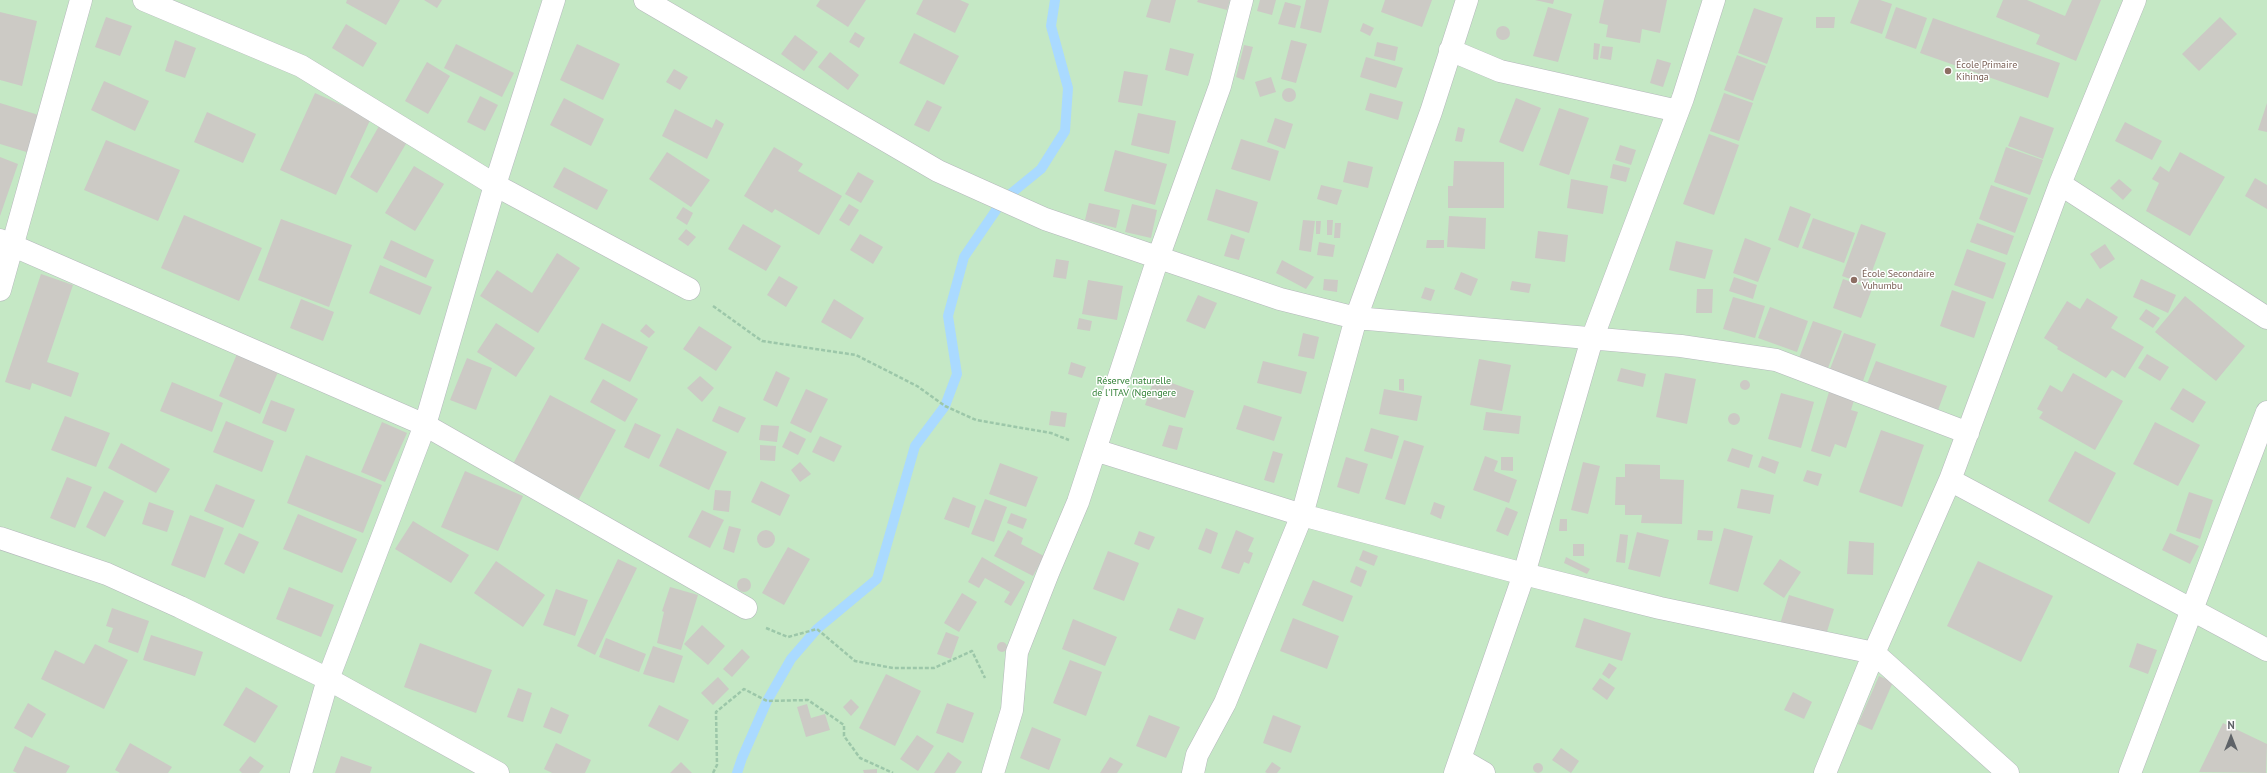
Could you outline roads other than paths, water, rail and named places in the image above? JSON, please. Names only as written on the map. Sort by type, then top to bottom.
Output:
[{"type":"street","points":[[0,290],[6,242],[81,0]]},
{"type":"street","points":[[144,0],[301,66],[495,185],[689,289]]},
{"type":"street","points":[[301,773],[328,679],[424,425],[495,185],[554,0]]},
{"type":"street","points":[[645,0],[938,171],[1045,219],[1280,299],[1356,318],[1681,346],[1776,360],[1968,434]]},
{"type":"street","points":[[993,773],[1012,710],[1017,652],[1078,502],[1158,258],[1220,86],[1242,0]]},
{"type":"street","points":[[1193,773],[1197,755],[1225,703],[1302,515],[1356,318],[1428,119],[1467,0]]},
{"type":"street","points":[[1484,773],[1457,766],[1524,574],[1592,339],[1678,111],[1714,0]]},
{"type":"street","points":[[1825,773],[1874,653],[1950,480],[2060,184],[2135,0]]},
{"type":"street","points":[[1450,50],[1500,71],[1678,111]]},
{"type":"street","points":[[2060,184],[2267,318]]},
{"type":"street","points":[[6,242],[424,425],[746,608]]},
{"type":"street","points":[[2130,773],[2267,412]]},
{"type":"street","points":[[1095,450],[1302,515],[1524,574],[1660,608],[1874,653],[2008,773]]},
{"type":"street","points":[[1950,480],[2267,650]]},
{"type":"street","points":[[0,538],[107,574],[328,679],[498,773]]},
{"type":"waterway","points":[[737,773],[767,701],[791,659],[817,629],[877,579],[915,446],[945,406],[957,374],[948,316],[964,257],[1003,200],[1041,169],[1065,131],[1068,88],[1051,26],[1055,0]]},
{"type":"place","name":"École Primaire Kihinga","points":[[1948,71]]},
{"type":"place","name":"École Secondaire Vuhumbu","points":[[1854,280]]},
{"type":"park label","name":"Réserve naturelle de l'ITAV (Ngengere","points":[[1134,386]]}]
